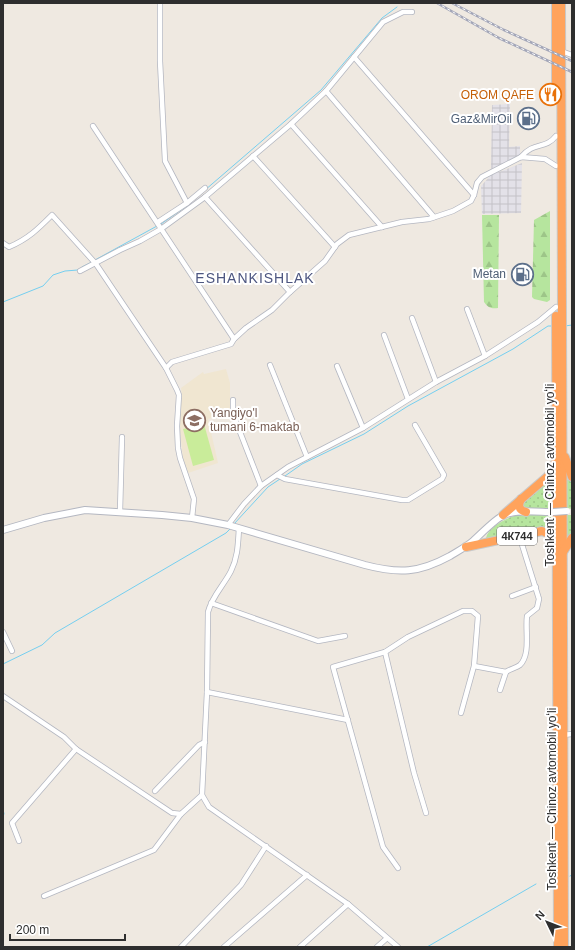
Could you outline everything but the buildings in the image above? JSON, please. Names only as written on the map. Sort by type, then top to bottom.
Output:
[{"type":"highway","name":"Toshkent — Chinoz avtomobil yoʻli","points":[[556,3],[556,166],[559,410],[562,449],[558,947]]},
{"type":"highway","name":"Toshkent — Chinoz avtomobil yoʻli","points":[[558,311],[561,3]]},
{"type":"highway","name":"Toshkent — Chinoz avtomobil yoʻli","points":[[559,410],[551,413],[549,419],[556,440],[560,553]]},
{"type":"highway","points":[[562,449],[572,477]]},
{"type":"highway","name":"4К744","points":[[503,515],[552,471],[556,458]]},
{"type":"highway","points":[[521,499],[519,508],[521,511],[526,512]]},
{"type":"highway","name":"4К744","points":[[466,547],[519,535],[544,532],[551,538],[560,553]]},
{"type":"highway","points":[[560,553],[572,538]]},
{"type":"highway","name":"Toshkent — Chinoz avtomobil yoʻli","points":[[560,590],[568,734],[564,947]]},
{"type":"main road","points":[[3,530],[44,518],[85,510],[162,514],[237,527],[365,565],[407,571],[426,568],[466,547],[503,515],[514,512],[570,511]]},
{"type":"street","points":[[160,3],[160,61],[165,162],[187,203]]},
{"type":"street","points":[[80,272],[161,229],[205,197],[291,124],[326,92],[383,22],[403,12],[412,12]]},
{"type":"street","points":[[561,51],[572,55]]},
{"type":"street","points":[[354,57],[474,195]]},
{"type":"street","points":[[326,92],[434,217]]},
{"type":"street","points":[[291,124],[382,227]]},
{"type":"street","points":[[93,126],[158,222],[161,229],[234,339]]},
{"type":"street","points":[[166,368],[172,362],[231,344],[234,339],[253,323],[272,310],[325,261],[335,247],[349,235],[434,217],[453,211],[471,201],[477,183],[482,177],[521,157],[532,147],[548,143],[556,136]]},
{"type":"street","points":[[253,156],[335,247]]},
{"type":"street","points":[[521,157],[545,159],[556,166]]},
{"type":"street","points":[[158,222],[187,203],[205,188]]},
{"type":"street","points":[[205,197],[290,292]]},
{"type":"street","points":[[3,243],[9,247],[23,241],[36,232],[52,215],[96,264],[166,368],[179,395],[177,426],[178,448],[194,499],[192,518]]},
{"type":"street","points":[[467,309],[485,356]]},
{"type":"street","points":[[228,525],[244,504],[261,486],[277,475],[307,457],[363,428],[436,382],[485,356],[558,311]]},
{"type":"street","points":[[412,318],[436,382]]},
{"type":"street","points":[[384,335],[408,399]]},
{"type":"street","points":[[270,365],[307,457]]},
{"type":"street","points":[[337,366],[363,428]]},
{"type":"street","points":[[233,400],[233,414],[261,486]]},
{"type":"street","points":[[277,475],[285,479],[408,500],[442,479],[444,475],[415,425]]},
{"type":"street","points":[[120,512],[122,436]]},
{"type":"street","points":[[237,527],[236,560],[211,603],[208,612],[207,692],[202,795],[209,807],[348,904],[386,939],[398,947]]},
{"type":"street","points":[[474,666],[506,672],[519,665],[526,655],[527,641],[525,626],[527,616],[537,608],[539,599],[519,535]]},
{"type":"street","points":[[512,596],[536,587]]},
{"type":"street","points":[[211,603],[318,641],[346,636]]},
{"type":"street","points":[[398,868],[384,847],[333,667],[385,652],[408,637],[463,612],[472,611],[478,616],[474,666],[461,712]]},
{"type":"street","points":[[3,632],[12,651]]},
{"type":"street","points":[[385,652],[414,773],[426,813]]},
{"type":"street","points":[[500,690],[506,672]]},
{"type":"street","points":[[207,692],[348,720]]},
{"type":"street","points":[[3,696],[64,737],[76,749],[172,813],[182,814]]},
{"type":"street","points":[[155,791],[199,745],[205,742]]},
{"type":"street","points":[[19,841],[12,824],[76,749]]},
{"type":"street","points":[[44,896],[154,850],[182,814],[202,795]]},
{"type":"street","points":[[180,947],[241,885],[266,846]]},
{"type":"street","points":[[224,947],[307,875]]},
{"type":"street","points":[[300,947],[348,904]]},
{"type":"street","points":[[377,947],[386,939]]},
{"type":"shaded area","points":[[510,104],[509,147],[520,146],[520,157],[491,169],[492,105]]},
{"type":"shaded area","points":[[522,163],[521,213],[482,214],[481,186],[491,175]]},
{"type":"shaded area","name":"Yangiyo'l tumani 6-maktab","points":[[226,369],[230,383],[230,412],[208,419],[218,463],[188,473],[183,458],[179,422],[182,397],[181,388],[203,372],[204,374]]},
{"type":"green space","points":[[550,211],[550,300],[547,302],[534,299],[532,297],[534,220]]},
{"type":"green space","points":[[482,215],[499,215],[498,308],[490,308],[484,302]]},
{"type":"green space","points":[[204,424],[214,460],[193,466],[183,429]]},
{"type":"green space","points":[[569,478],[572,482],[572,509],[567,508],[566,481]]},
{"type":"green space","points":[[548,482],[552,485],[552,509],[523,508],[521,502]]},
{"type":"green space","points":[[517,515],[553,515],[553,528],[552,530],[488,539],[486,538],[487,534],[494,527],[508,518]]},
{"type":"green space","points":[[566,515],[572,515],[572,534],[569,537],[566,536]]},
{"type":"waterway","points":[[190,203],[321,90],[382,18],[397,7]]},
{"type":"waterway","points":[[161,224],[188,205]]},
{"type":"waterway","points":[[95,260],[157,226]]},
{"type":"waterway","points":[[82,267],[92,262]]},
{"type":"waterway","points":[[3,302],[43,286],[53,275],[65,271],[78,270]]},
{"type":"waterway","points":[[565,326],[572,325]]},
{"type":"waterway","points":[[285,476],[302,464],[364,434],[408,406],[513,349],[548,326],[551,326]]},
{"type":"waterway","points":[[234,524],[268,487],[280,479]]},
{"type":"waterway","points":[[3,664],[42,645],[55,633],[226,533],[231,528]]},
{"type":"waterway","points":[[3,809],[4,814]]},
{"type":"waterway","points":[[427,947],[536,884]]},
{"type":"railway","points":[[437,3],[499,38],[572,72]]},
{"type":"railway","points":[[452,3],[504,30],[572,61]]},
{"type":"place","name":"OROM QAFE","points":[[550,95]]},
{"type":"place","name":"Gaz&MirOil","points":[[528,119]]},
{"type":"place","name":"Metan","points":[[522,274]]},
{"type":"place","name":"Yangiyo'l tumani 6-maktab","points":[[194,420]]},
{"type":"district","name":"ESHANKISHLAK","points":[[255,278]]}]
